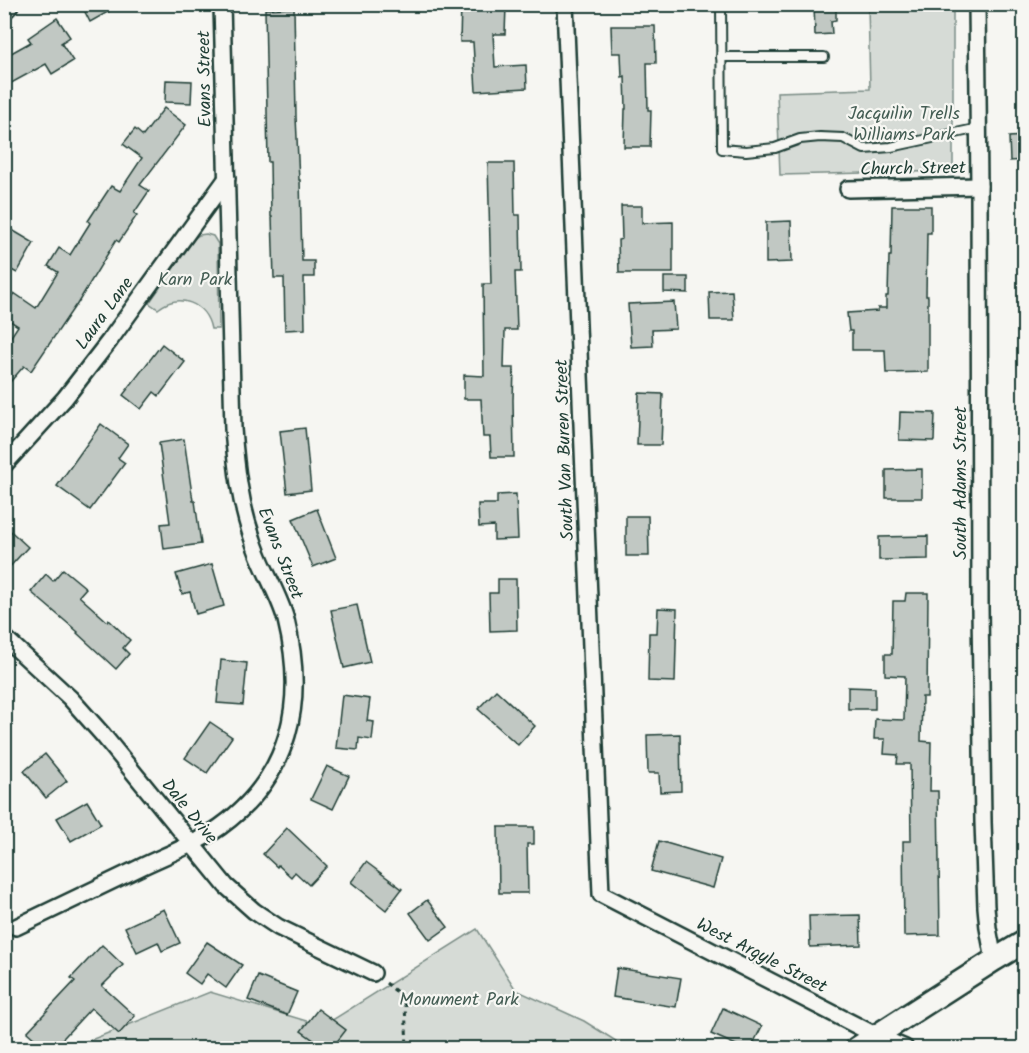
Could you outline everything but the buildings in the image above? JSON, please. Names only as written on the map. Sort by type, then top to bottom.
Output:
[{"type":"main road","points":[[857,1048],[1024,942]]},
{"type":"street","name":"Evans Street","points":[[16,927],[220,827],[245,805],[268,777],[287,741],[293,711],[295,681],[292,648],[285,618],[253,542],[236,468],[233,429],[222,4]]},
{"type":"street","name":"South Van Buren Street","points":[[565,4],[602,894]]},
{"type":"street","name":"South Adams Street","points":[[977,4],[983,822],[986,907],[994,960]]},
{"type":"street","name":"Laura Lane","points":[[4,465],[65,398],[110,340],[226,178]]},
{"type":"street","name":"Church Street","points":[[848,189],[980,186]]},
{"type":"street","name":"Dale Drive","points":[[4,637],[70,698],[104,735],[226,886],[254,911],[278,927],[373,973]]},
{"type":"street","name":"West Argyle Street","points":[[602,894],[877,1036],[905,1048]]},
{"type":"lane","points":[[721,4],[722,149],[746,151],[775,148],[800,139],[820,137],[843,138],[864,149],[891,147],[979,128]]},
{"type":"lane","points":[[721,57],[824,57]]},
{"type":"path","points":[[373,973],[398,993],[405,1005],[407,1048]]},
{"type":"green space","name":"Jacquilin Trells Williams Park","points":[[868,5],[953,5],[953,171],[780,175],[777,92],[870,89]]},
{"type":"green space","name":"Karn Park","points":[[206,234],[213,236],[218,244],[219,329],[211,329],[204,313],[190,303],[174,301],[158,309],[149,303],[195,238]]},
{"type":"green space","name":"Monument Park","points":[[477,929],[516,990],[584,1021],[627,1048],[71,1048],[210,992],[323,1026]]}]
